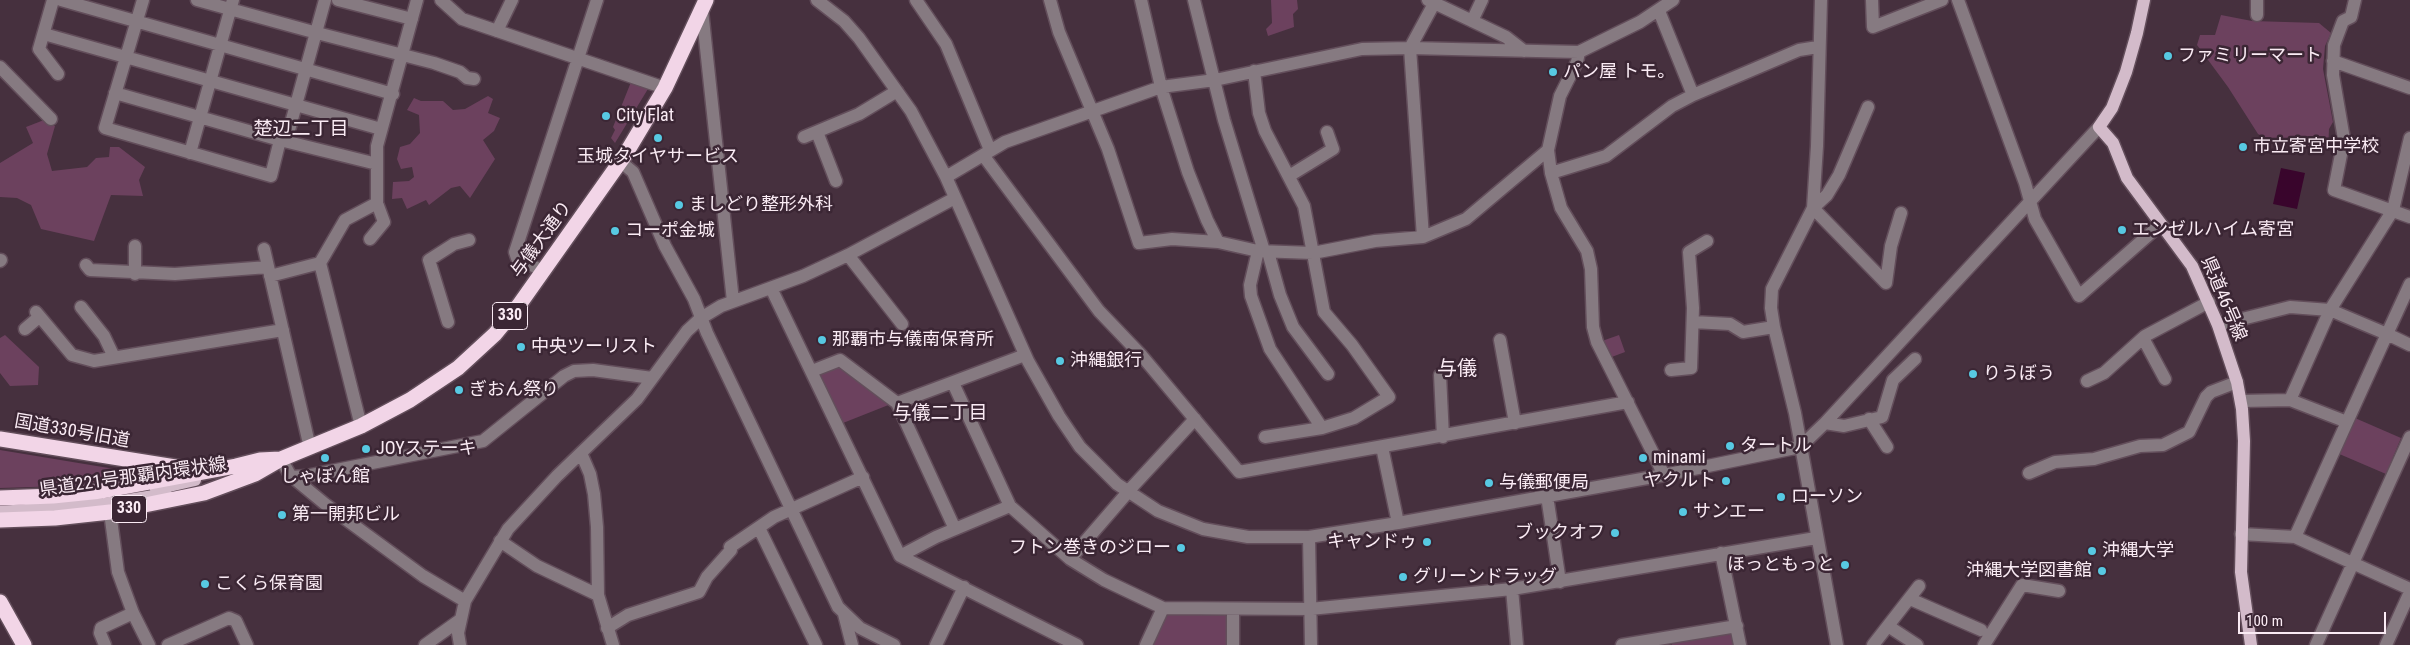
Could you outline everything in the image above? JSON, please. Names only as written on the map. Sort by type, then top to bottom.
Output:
[{"type":"highway","name":"与儀大通り","points":[[238,473],[267,468],[281,459],[360,426],[426,391],[471,357],[508,318],[620,162],[665,88],[704,5]]},
{"type":"highway","name":"国道330号旧道","points":[[0,439],[138,462]]},
{"type":"highway","name":"330","points":[[138,462],[208,472],[238,473]]},
{"type":"highway","name":"330","points":[[138,462],[150,466],[154,473],[153,478],[145,483]]},
{"type":"highway","name":"330","points":[[0,498],[78,494],[208,472]]},
{"type":"highway","name":"330","points":[[7,520],[110,512],[189,497],[238,473]]},
{"type":"highway","points":[[0,529],[7,520]]},
{"type":"highway","points":[[0,602],[24,645]]},
{"type":"main road","points":[[2100,127],[2112,108],[2126,72],[2144,0]]},
{"type":"main road","name":"県道46号線","points":[[2100,127],[2113,143],[2127,178],[2192,266],[2218,325],[2237,382],[2241,401],[2244,449],[2241,534],[2243,598],[2251,645]]},
{"type":"main road","name":"県道221号那覇内環状線","points":[[0,512],[92,503],[238,473]]},
{"type":"main road","name":"県道221号那覇内環状線","points":[[0,507],[92,503]]},
{"type":"street","points":[[53,0],[39,49],[58,74]]},
{"type":"street","points":[[61,0],[393,94]]},
{"type":"street","points":[[143,0],[105,128],[271,176],[295,106],[326,0]]},
{"type":"street","points":[[198,0],[232,5],[317,34],[434,62],[460,72],[467,78],[474,79]]},
{"type":"street","points":[[338,0],[412,20]]},
{"type":"street","points":[[370,239],[384,222],[377,204],[377,146],[404,56],[417,0]]},
{"type":"street","points":[[441,0],[462,19],[665,88]]},
{"type":"street","points":[[497,31],[512,0]]},
{"type":"street","points":[[916,0],[946,44],[987,152],[1099,311],[1196,419],[1239,472],[1443,437],[1628,402]]},
{"type":"street","points":[[1050,0],[1059,32],[1094,111],[1139,243],[1172,239],[1218,242],[1263,251],[1313,253],[1375,241],[1423,237],[1466,219],[1548,150]]},
{"type":"street","points":[[1141,0],[1161,87],[1188,172],[1218,242]]},
{"type":"street","points":[[1194,0],[1224,120],[1263,251],[1293,327],[1328,374]]},
{"type":"street","points":[[1472,21],[1482,0]]},
{"type":"street","points":[[946,177],[987,152],[1044,127],[1161,87],[1215,80],[1362,49],[1410,48],[1551,53],[1579,52],[1609,39],[1659,11],[1673,0]]},
{"type":"street","points":[[1821,0],[1818,46],[1817,146],[1813,208],[1886,283],[1891,246],[1901,213]]},
{"type":"street","points":[[1872,0],[1873,27],[1942,0]]},
{"type":"street","points":[[1958,0],[2021,171],[2035,219],[2079,296],[2162,224]]},
{"type":"street","points":[[2257,0],[2257,15]]},
{"type":"street","points":[[2355,0],[2351,17],[2344,21],[2334,45],[2333,75],[2344,139],[2334,190],[2410,217]]},
{"type":"street","points":[[823,1],[850,28],[897,91],[930,144],[1025,355],[1059,416],[1080,447],[1094,464],[1127,492],[1166,515],[1213,532],[1259,538],[1309,537],[1398,523],[1664,475],[1800,447],[1825,423],[2100,127]]},
{"type":"street","points":[[1423,237],[1410,48],[1433,1],[1506,37],[1524,51]]},
{"type":"street","points":[[543,271],[517,258],[515,252],[578,57],[592,3]]},
{"type":"street","points":[[190,153],[212,81],[232,5]]},
{"type":"street","points":[[704,5],[733,301]]},
{"type":"street","points":[[1659,11],[1693,95]]},
{"type":"street","points":[[44,34],[381,129]]},
{"type":"street","points":[[1551,173],[1606,156],[1672,106],[1693,95],[1798,50],[1818,46]]},
{"type":"street","points":[[1579,52],[1577,62],[1560,96],[1548,150],[1551,173],[1561,208],[1587,250],[1591,270],[1593,327],[1597,342],[1664,475]]},
{"type":"street","points":[[2333,61],[2410,88]]},
{"type":"street","points":[[0,66],[51,119]]},
{"type":"street","points":[[1254,72],[1259,112],[1264,131],[1304,206],[1324,312],[1352,345],[1389,397],[1354,418],[1322,428],[1264,437]]},
{"type":"street","points":[[804,137],[859,114],[897,91]]},
{"type":"street","points":[[116,93],[200,118],[377,164]]},
{"type":"street","points":[[1836,645],[1800,447],[1774,327],[1771,308],[1772,289],[1813,208],[1827,195],[1839,175],[1868,107]]},
{"type":"street","points":[[817,132],[836,181]]},
{"type":"street","points":[[1289,176],[1333,149],[1328,132]]},
{"type":"street","points":[[2290,400],[2330,310],[2393,210],[2410,138]]},
{"type":"street","points":[[620,162],[633,172],[665,246],[694,299],[701,318],[832,597],[844,614],[867,632],[894,645]]},
{"type":"street","points":[[460,645],[460,620],[465,601],[500,541],[515,521],[630,406],[687,331],[701,318],[712,310],[733,301],[771,288],[848,255],[955,198]]},
{"type":"street","points":[[360,426],[320,263],[345,220],[377,204]]},
{"type":"street","points":[[448,322],[429,260],[454,244],[469,240]]},
{"type":"street","points":[[1671,370],[1691,368],[1693,322],[1689,252],[1707,241]]},
{"type":"street","points":[[135,246],[135,274]]},
{"type":"street","points":[[264,249],[310,448]]},
{"type":"street","points":[[1263,251],[1250,285],[1251,296],[1270,349],[1322,428]]},
{"type":"street","points":[[848,255],[902,324]]},
{"type":"street","points":[[86,264],[90,270],[135,274],[175,274],[269,271],[320,263]]},
{"type":"street","points":[[2295,538],[2410,284]]},
{"type":"street","points":[[771,288],[900,556],[1077,645]]},
{"type":"street","points":[[2087,381],[2104,373],[2143,338],[2175,318],[2209,302]]},
{"type":"street","points":[[81,307],[104,336],[114,357]]},
{"type":"street","points":[[2218,325],[2290,307],[2330,310],[2410,345]]},
{"type":"street","points":[[25,329],[38,314],[72,355],[94,360],[284,330]]},
{"type":"street","points":[[1693,322],[1730,324],[1743,332],[1774,327]]},
{"type":"street","points":[[2143,338],[2165,379]]},
{"type":"street","points":[[1500,340],[1515,423]]},
{"type":"street","points":[[897,403],[1025,355]]},
{"type":"street","points":[[1825,423],[1844,426],[1882,417],[1893,380],[1915,359]]},
{"type":"street","points":[[812,371],[840,360],[897,403],[955,529]]},
{"type":"street","points":[[291,476],[306,476],[483,441],[564,376],[574,371],[593,370],[652,378]]},
{"type":"street","points":[[1440,375],[1443,437]]},
{"type":"street","points":[[2029,473],[2055,462],[2094,459],[2140,446],[2163,445],[2189,432],[2206,397],[2211,392],[2237,382]]},
{"type":"street","points":[[953,383],[1010,506],[1070,559],[1104,580],[1163,608],[1310,609],[1512,590],[1657,567],[1721,553],[1816,538]]},
{"type":"street","points":[[2241,401],[2290,400],[2347,422]]},
{"type":"street","points":[[1070,559],[1127,492],[1196,419]]},
{"type":"street","points":[[1869,419],[1887,447]]},
{"type":"street","points":[[2316,645],[2410,437]]},
{"type":"street","points":[[1382,447],[1398,523]]},
{"type":"street","points":[[581,453],[590,474],[594,494],[597,527],[598,595],[613,645]]},
{"type":"street","points":[[281,459],[291,476],[371,540],[423,576],[465,601]]},
{"type":"street","points":[[607,628],[628,615],[699,592],[707,577],[731,548],[774,517],[862,477]]},
{"type":"street","points":[[1547,496],[1560,582]]},
{"type":"street","points":[[900,556],[955,529],[1010,506]]},
{"type":"street","points":[[110,512],[118,572],[133,613],[149,645]]},
{"type":"street","points":[[760,528],[816,645]]},
{"type":"street","points":[[2241,534],[2295,538],[2410,590],[2386,645]]},
{"type":"street","points":[[1309,537],[1311,645]]},
{"type":"street","points":[[500,541],[537,566],[598,595]]},
{"type":"street","points":[[1721,553],[1740,645]]},
{"type":"street","points":[[1984,645],[2022,585],[2059,591]]},
{"type":"street","points":[[1873,645],[1919,586]]},
{"type":"street","points":[[936,645],[964,587]]},
{"type":"street","points":[[1512,590],[1517,645]]},
{"type":"street","points":[[1910,599],[1981,630]]},
{"type":"street","points":[[1146,645],[1163,608]]},
{"type":"street","points":[[1233,609],[1233,645]]},
{"type":"street","points":[[105,645],[100,634],[101,628],[133,613]]},
{"type":"street","points":[[844,614],[852,644]]},
{"type":"street","points":[[168,645],[229,618],[236,621],[247,645]]},
{"type":"street","points":[[425,645],[460,620]]},
{"type":"street","points":[[1622,645],[1737,626]]},
{"type":"street","points":[[1888,626],[1917,645]]},
{"type":"street","points":[[852,644],[859,633],[867,632]]},
{"type":"shaded area","points":[[1271,0],[1297,0],[1298,9],[1293,14],[1294,27],[1268,36],[1266,29],[1272,23]]},
{"type":"shaded area","points":[[2221,15],[2252,21],[2319,23],[2331,33],[2325,46],[2323,69],[2333,122],[2329,129],[2328,151],[2272,141],[2258,134],[2228,87],[2197,45],[2200,35],[2215,35]]},
{"type":"shaded area","points":[[633,77],[651,84],[615,143],[611,138],[615,130],[613,127]]},
{"type":"shaded area","points":[[488,96],[493,99],[488,113],[500,118],[494,131],[483,140],[495,159],[470,198],[460,186],[451,188],[429,205],[426,200],[407,209],[402,198],[392,199],[393,182],[409,181],[414,177],[412,167],[401,169],[397,159],[400,147],[410,144],[420,133],[419,115],[407,110],[414,98],[421,101],[443,101],[453,110],[465,109]]},
{"type":"shaded area","points":[[44,120],[55,126],[47,154],[52,171],[87,167],[96,158],[109,157],[110,147],[119,147],[145,167],[139,180],[143,196],[111,195],[94,241],[41,229],[31,205],[17,198],[0,197],[0,163],[33,143],[26,127]]},
{"type":"shaded area","points":[[2281,168],[2305,173],[2297,209],[2273,204]]},
{"type":"shaded area","points":[[5,335],[39,367],[38,385],[10,386],[0,373],[0,338]]},
{"type":"shaded area","points":[[1619,335],[1625,352],[1609,358],[1602,341]]},
{"type":"shaded area","points":[[837,364],[891,404],[843,423],[819,378],[821,372]]},
{"type":"shaded area","points":[[2355,418],[2401,438],[2386,474],[2337,453]]},
{"type":"shaded area","points":[[0,450],[139,473],[140,476],[63,486],[0,488]]},
{"type":"shaded area","points":[[1223,612],[1229,619],[1229,645],[1151,645],[1165,616],[1170,613]]},
{"type":"shaded area","points":[[1734,630],[1736,645],[1672,645],[1671,640]]},
{"type":"place","name":"ファミリーマート","points":[[2168,56]]},
{"type":"place","name":"パン屋 トモ。","points":[[1553,72]]},
{"type":"place","name":"City Flat","points":[[606,116]]},
{"type":"place","name":"玉城タイヤサービス","points":[[658,138]]},
{"type":"place","name":"市立寄宮中学校","points":[[2243,147]]},
{"type":"place","name":"ましどり整形外科","points":[[679,205]]},
{"type":"place","name":"エンゼルハイム寄宮","points":[[2122,230]]},
{"type":"place","name":"コーポ金城","points":[[615,231]]},
{"type":"place","name":"那覇市与儀南保育所","points":[[822,340]]},
{"type":"place","name":"中央ツーリスト","points":[[521,347]]},
{"type":"place","name":"沖縄銀行","points":[[1060,361]]},
{"type":"place","name":"りうぼう","points":[[1973,374]]},
{"type":"place","name":"ぎおん祭り","points":[[459,390]]},
{"type":"place","name":"タートル","points":[[1730,446]]},
{"type":"place","name":"JOYステーキ","points":[[366,449]]},
{"type":"place","name":"しゃぼん館","points":[[325,458]]},
{"type":"place","name":"minami","points":[[1643,458]]},
{"type":"place","name":"ヤクルト","points":[[1726,481]]},
{"type":"place","name":"与儀郵便局","points":[[1489,483]]},
{"type":"place","name":"ローソン","points":[[1781,497]]},
{"type":"place","name":"サンエー","points":[[1683,512]]},
{"type":"place","name":"第一開邦ビル","points":[[282,515]]},
{"type":"place","name":"ブックオフ","points":[[1615,533]]},
{"type":"place","name":"キャンドゥ","points":[[1427,542]]},
{"type":"place","name":"フトン巻きのジロー","points":[[1181,548]]},
{"type":"place","name":"沖縄大学","points":[[2092,551]]},
{"type":"place","name":"ほっともっと","points":[[1845,565]]},
{"type":"place","name":"沖縄大学図書館","points":[[2102,571]]},
{"type":"place","name":"グリーンドラッグ","points":[[1403,577]]},
{"type":"place","name":"こくら保育園","points":[[205,584]]},
{"type":"district","name":"楚辺二丁目","points":[[301,130]]},
{"type":"district","name":"与儀","points":[[1457,370]]},
{"type":"district","name":"与儀二丁目","points":[[940,414]]}]
